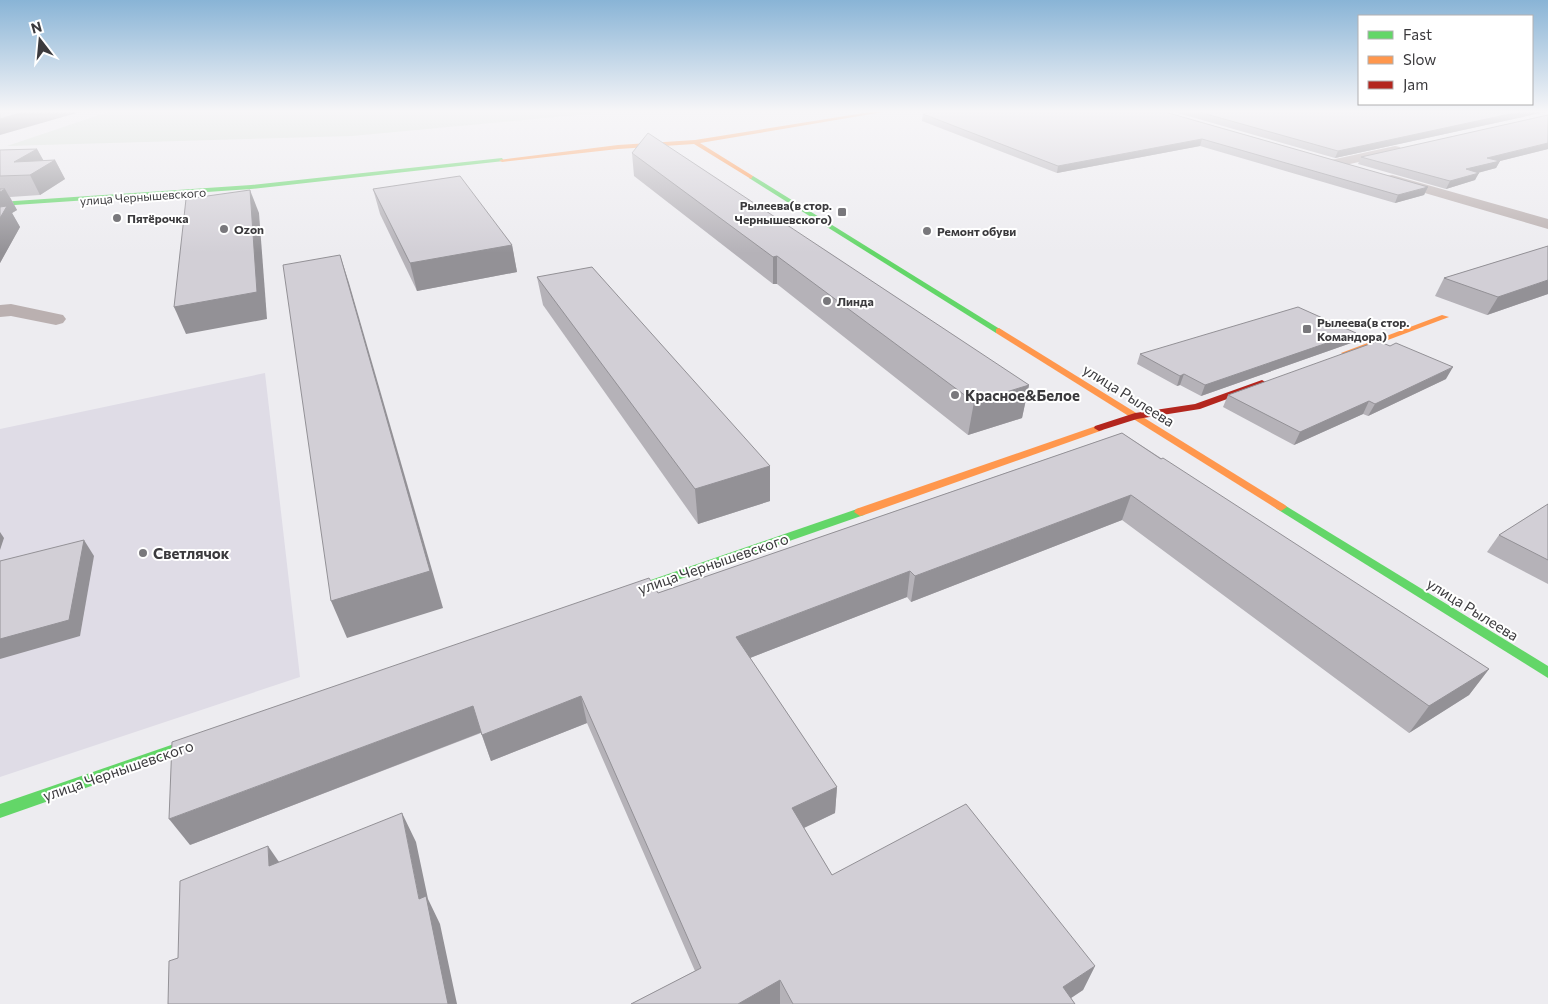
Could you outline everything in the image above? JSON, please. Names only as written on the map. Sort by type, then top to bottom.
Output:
[{"type":"main road","name":"улица Чернышевского","points":[[0,204],[272,186],[513,159]]},
{"type":"main road","name":"улица Рылеева","points":[[722,159],[1548,673]]},
{"type":"main road","points":[[1335,357],[1445,317]]},
{"type":"main road","name":"улица Чернышевского","points":[[611,598],[1086,432],[1135,416],[1196,407],[1270,380]]},
{"type":"main road","name":"улица Чернышевского","points":[[0,811],[216,736]]},
{"type":"street","points":[[1347,159],[1331,162],[1364,171]]},
{"type":"street","points":[[1382,176],[1548,224]]},
{"type":"street","points":[[0,311],[11,310],[56,319]]},
{"type":"shaded area","name":"Светлячок","points":[[265,373],[300,677],[0,777],[0,429]]},
{"type":"building","points":[[0,159],[20,159],[14,162],[55,160],[30,175],[0,176]]},
{"type":"building","points":[[640,159],[687,159],[1029,385],[974,402],[777,256],[773,257]]},
{"type":"building","points":[[1039,159],[1096,159],[1058,166]]},
{"type":"building","points":[[1271,159],[1329,159],[1428,187],[1398,195]]},
{"type":"building","points":[[1368,159],[1491,159],[1500,161],[1466,169],[1479,173],[1450,181]]},
{"type":"building","points":[[460,176],[512,245],[410,263],[373,189]]},
{"type":"building","points":[[250,190],[257,292],[174,307],[186,199]]},
{"type":"building","points":[[7,206],[0,218],[0,207]]},
{"type":"building","points":[[1548,246],[1548,280],[1498,297],[1444,278]]},
{"type":"building","points":[[340,255],[430,571],[331,601],[283,265]]},
{"type":"building","points":[[592,267],[770,466],[695,489],[537,277]]},
{"type":"building","points":[[1298,307],[1356,333],[1205,385],[1184,374],[1180,376],[1140,354]]},
{"type":"building","points":[[1378,341],[1390,346],[1396,343],[1453,367],[1375,404],[1369,401],[1300,432],[1228,395]]},
{"type":"building","points":[[1122,433],[1489,669],[1429,706],[1131,495],[915,576],[910,571],[736,637],[837,787],[792,808],[832,875],[966,804],[1095,966],[1063,987],[1075,1004],[793,1004],[780,980],[738,1004],[631,1004],[701,968],[581,696],[482,735],[473,706],[169,819],[172,742],[649,578],[658,593]]},
{"type":"building","points":[[1548,504],[1548,560],[1499,535]]},
{"type":"building","points":[[84,540],[69,620],[0,639],[0,561]]},
{"type":"building","points":[[402,813],[419,899],[426,896],[448,1004],[168,1004],[169,961],[178,958],[180,881],[268,846],[269,866]]},
{"type":"traffic: fast","points":[[0,204],[126,197],[251,187],[377,175],[502,160]]},
{"type":"traffic: fast","points":[[751,177],[999,331]]},
{"type":"traffic: fast","points":[[1281,507],[1548,673]]},
{"type":"traffic: fast","points":[[618,596],[860,512]]},
{"type":"traffic: fast","points":[[0,811],[206,739]]},
{"type":"traffic: slow","points":[[502,160],[512,159]]},
{"type":"traffic: slow","points":[[722,159],[751,177]]},
{"type":"traffic: slow","points":[[1345,353],[1445,317]]},
{"type":"traffic: slow","points":[[999,331],[1281,507]]},
{"type":"traffic: slow","points":[[860,512],[1099,428]]},
{"type":"traffic: jam","points":[[1099,428],[1135,416],[1197,407],[1262,383]]},
{"type":"place","name":"Рылеева(в стор. Чернышевского)","points":[[842,212]]},
{"type":"place","name":"Пятёрочка","points":[[117,218]]},
{"type":"place","name":"Ozon","points":[[224,229]]},
{"type":"place","name":"Ремонт обуви","points":[[927,231]]},
{"type":"place","name":"Линда","points":[[827,301]]},
{"type":"place","name":"Рылеева(в стор. Командора)","points":[[1307,329]]},
{"type":"place","name":"Красное&Белое","points":[[955,395]]},
{"type":"place","name":"Светлячок","points":[[143,553]]}]
